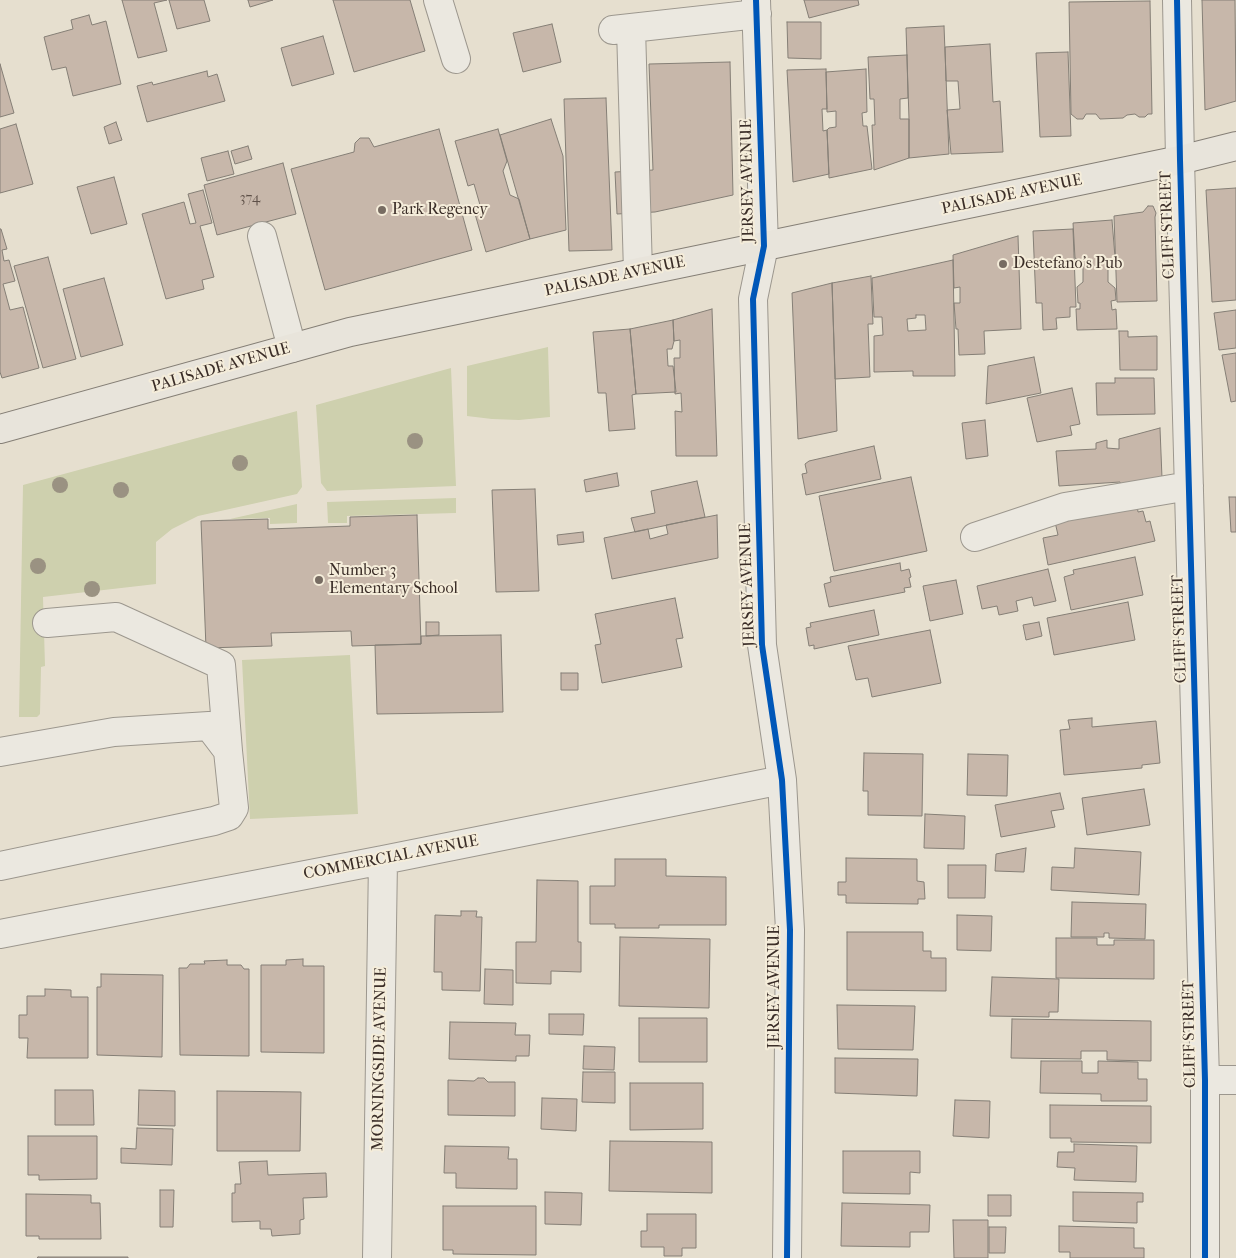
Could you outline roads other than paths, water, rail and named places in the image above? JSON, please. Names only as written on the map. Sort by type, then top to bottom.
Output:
[{"type":"main road","name":"PALISADE AVENUE","points":[[0,430],[350,332],[1180,160],[1236,146]]},
{"type":"street","points":[[438,0],[456,59]]},
{"type":"street","name":"CLIFF STREET","points":[[1177,0],[1205,1080],[1205,1258]]},
{"type":"street","points":[[638,272],[622,29],[757,7]]},
{"type":"street","name":"JERSEY AVENUE","points":[[757,7],[764,246],[753,299],[762,644],[782,780],[790,930],[787,1258]]},
{"type":"street","points":[[262,236],[292,348]]},
{"type":"street","points":[[975,537],[1065,507],[1189,486]]},
{"type":"street","points":[[0,866],[214,822],[229,816],[234,808],[221,665],[116,617],[47,623]]},
{"type":"street","points":[[0,752],[114,732],[209,726],[228,751]]},
{"type":"street","name":"COMMERCIAL AVENUE","points":[[0,934],[782,780]]},
{"type":"street","name":"MORNINGSIDE AVENUE","points":[[377,1258],[383,860]]},
{"type":"street","points":[[1205,1080],[1236,1080]]},
{"type":"place","name":"Park Regency","points":[[382,210]]},
{"type":"place","name":"Destefano's Pub","points":[[1003,264]]},
{"type":"place","name":"Number 3 Elementary School","points":[[319,580]]}]
